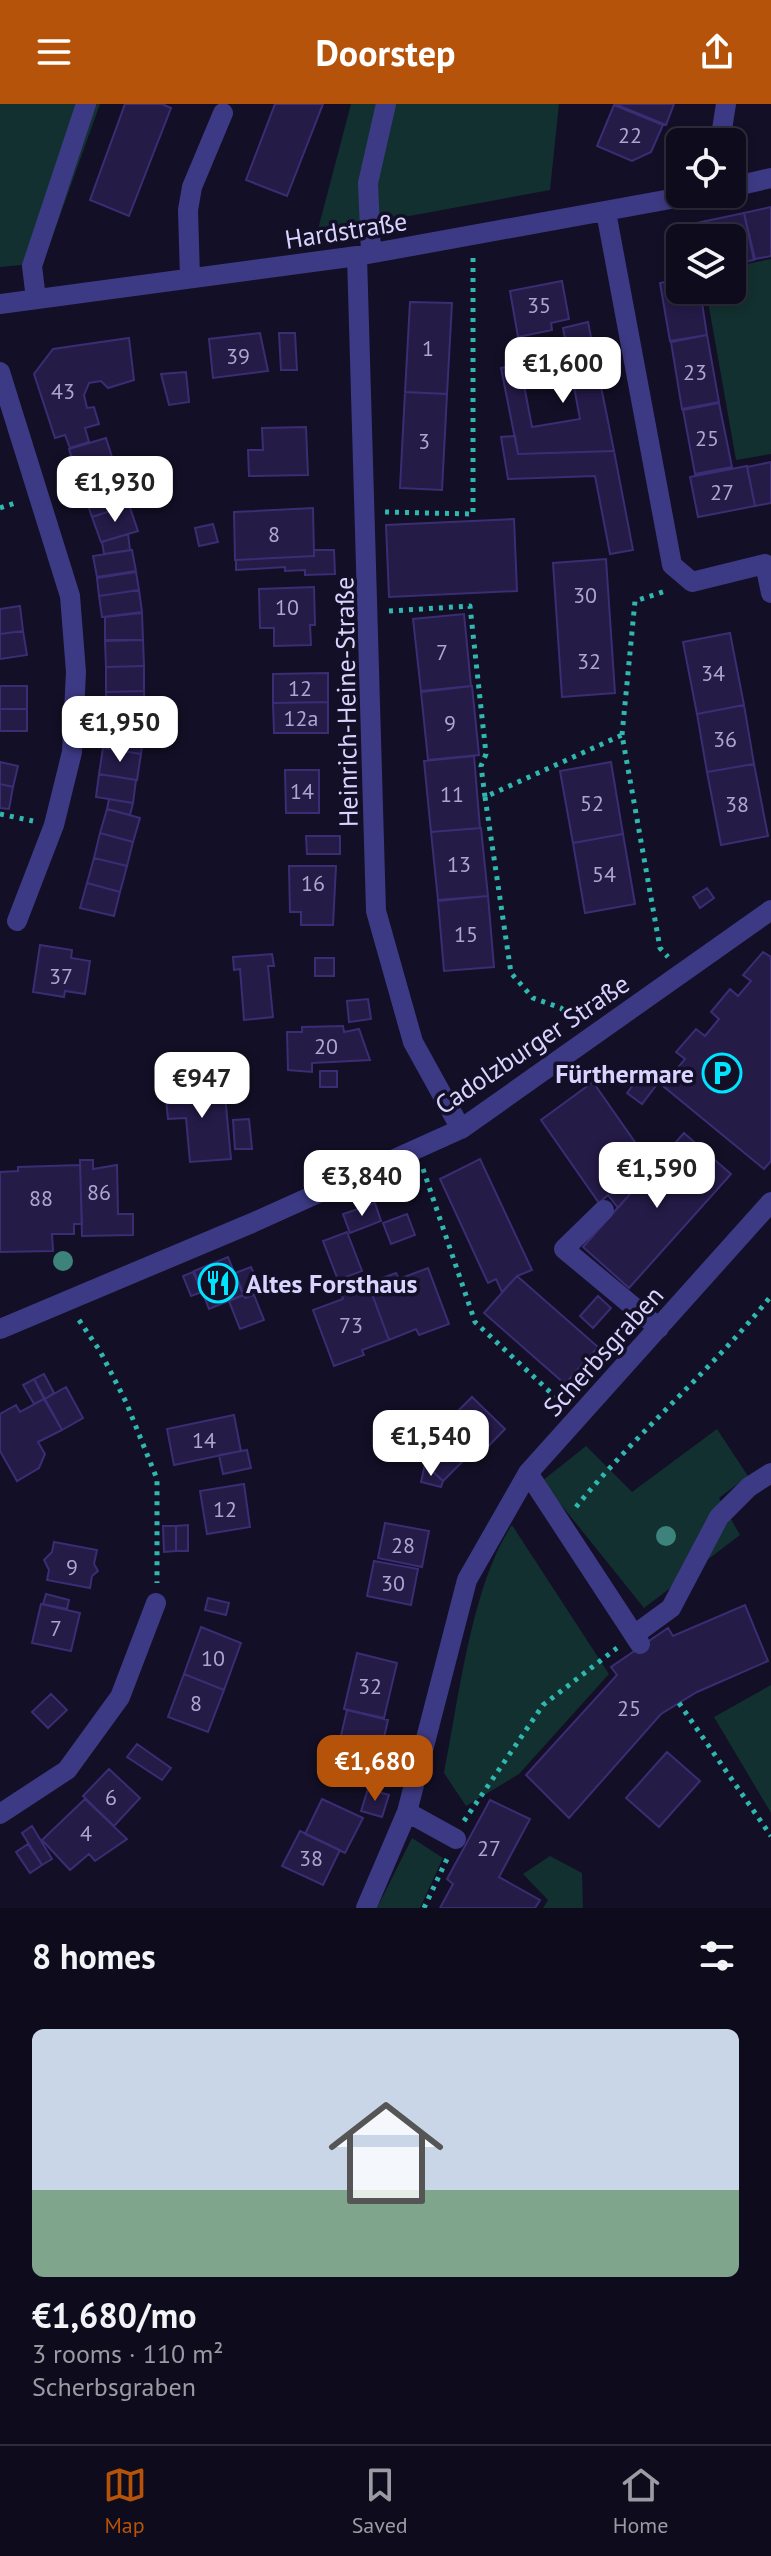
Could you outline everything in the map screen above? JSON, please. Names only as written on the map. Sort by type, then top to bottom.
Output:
[{"type":"street","points":[[36,299],[32,266],[86,104]]},
{"type":"street","name":"Heinrich-Heine-Straße","points":[[386,104],[368,183],[364,255],[376,911],[413,1042],[461,1129]]},
{"type":"street","points":[[722,128],[726,104]]},
{"type":"street","points":[[190,278],[188,210],[192,187],[223,113]]},
{"type":"street","points":[[746,184],[771,178]]},
{"type":"street","name":"Hardstraße","points":[[0,304],[364,255],[666,200]]},
{"type":"street","points":[[606,212],[672,565],[692,582],[765,564],[771,593]]},
{"type":"street","points":[[0,372],[70,596],[76,672],[72,752],[54,825],[17,921]]},
{"type":"street","name":"Cadolzburger Straße","points":[[0,1329],[252,1223],[461,1129],[771,910]]},
{"type":"street","name":"Scherbsgraben","points":[[366,1908],[407,1812],[467,1580],[528,1473],[771,1202]]},
{"type":"street","points":[[604,1210],[564,1249],[659,1328]]},
{"type":"street","points":[[528,1473],[638,1641],[671,1608],[719,1517],[749,1487],[771,1473]]},
{"type":"street","points":[[0,1814],[67,1770],[120,1697],[156,1603]]},
{"type":"street","points":[[407,1812],[456,1839]]},
{"type":"path","points":[[367,512],[473,514],[473,236]]},
{"type":"path","points":[[681,973],[660,948],[622,735],[635,601],[692,582]]},
{"type":"path","points":[[370,612],[470,606],[486,754],[481,766],[511,973],[533,998],[561,1008],[590,1038]]},
{"type":"path","points":[[485,797],[622,735]]},
{"type":"path","points":[[0,814],[54,825]]},
{"type":"path","points":[[416,1149],[475,1322],[577,1418]]},
{"type":"path","points":[[563,1523],[616,1458],[744,1330],[771,1296]]},
{"type":"path","points":[[64,1300],[106,1361],[157,1479],[156,1603]]},
{"type":"path","points":[[424,1908],[466,1818],[543,1705],[638,1641]]},
{"type":"path","points":[[679,1703],[771,1836]]},
{"type":"green space","points":[[0,104],[100,104],[43,263],[0,267]]},
{"type":"green space","points":[[351,104],[559,104],[550,190],[317,233]]},
{"type":"green space","points":[[771,259],[771,454],[736,460],[708,304],[746,304],[746,264]]},
{"type":"green space","points":[[717,1429],[748,1476],[719,1498],[740,1535],[644,1608],[542,1481],[586,1446],[632,1492]]},
{"type":"green space","points":[[512,1525],[609,1674],[519,1774],[466,1806],[444,1773],[476,1611],[498,1550]]},
{"type":"green space","points":[[771,1685],[771,1813],[714,1717]]},
{"type":"green space","points":[[412,1838],[443,1858],[420,1908],[377,1908]]},
{"type":"green space","points":[[550,1856],[582,1873],[583,1908],[543,1908],[548,1900],[523,1874]]},
{"type":"building","points":[[125,104],[162,104],[171,108],[129,216],[90,200]]},
{"type":"building","points":[[275,104],[323,104],[287,196],[246,180]]},
{"type":"building","points":[[615,104],[674,104],[666,125]]},
{"type":"building","points":[[614,105],[663,125],[651,152],[632,161],[597,146]]},
{"type":"building","points":[[771,207],[771,256],[755,259],[744,213]]},
{"type":"building","points":[[744,213],[754,260],[746,261],[746,224],[692,224]]},
{"type":"building","points":[[562,281],[569,319],[551,323],[552,330],[518,337],[510,291]]},
{"type":"building","points":[[666,282],[666,304],[702,304],[707,335],[670,341],[660,283]]},
{"type":"building","points":[[410,302],[452,303],[447,394],[405,392]]},
{"type":"building","points":[[588,322],[614,451],[518,454],[501,368],[525,363],[529,385],[524,385],[532,427],[580,419],[563,328]]},
{"type":"building","points":[[260,333],[268,371],[213,378],[209,339]]},
{"type":"building","points":[[279,333],[295,333],[297,370],[281,370]]},
{"type":"building","points":[[707,335],[719,402],[682,409],[671,342]]},
{"type":"building","points":[[129,338],[134,380],[108,388],[101,381],[89,383],[84,395],[87,408],[94,407],[99,424],[85,428],[89,442],[70,448],[65,435],[55,438],[34,374],[53,349]]},
{"type":"building","points":[[186,372],[189,402],[169,405],[161,374]]},
{"type":"building","points":[[405,392],[447,394],[442,490],[400,488]]},
{"type":"building","points":[[719,403],[732,467],[695,474],[683,410]]},
{"type":"building","points":[[306,427],[308,475],[249,476],[248,450],[263,450],[262,428]]},
{"type":"building","points":[[515,436],[518,454],[614,451],[633,550],[610,554],[595,476],[508,479],[501,437]]},
{"type":"building","points":[[106,438],[112,457],[75,469],[69,449]]},
{"type":"building","points":[[112,457],[121,482],[84,494],[75,469]]},
{"type":"building","points":[[771,462],[771,503],[755,506],[747,467]]},
{"type":"building","points":[[747,466],[755,506],[698,517],[690,477]]},
{"type":"building","points":[[121,482],[129,505],[92,517],[84,494]]},
{"type":"building","points":[[129,505],[138,531],[101,542],[92,517]]},
{"type":"building","points":[[313,508],[314,556],[235,560],[234,512]]},
{"type":"building","points":[[514,519],[517,591],[389,597],[386,525]]},
{"type":"building","points":[[213,524],[218,542],[199,546],[195,528]]},
{"type":"building","points":[[128,534],[130,550],[104,554],[102,542]]},
{"type":"building","points":[[132,550],[136,571],[97,577],[93,556]]},
{"type":"building","points":[[314,550],[334,550],[335,574],[305,575],[305,570],[285,571],[285,567],[236,570],[236,560],[314,556]]},
{"type":"building","points":[[606,559],[615,693],[562,697],[553,563]]},
{"type":"building","points":[[136,572],[139,590],[99,596],[97,578]]},
{"type":"building","points":[[314,587],[315,625],[310,625],[311,645],[274,646],[274,628],[260,628],[259,589]]},
{"type":"building","points":[[139,590],[142,612],[102,617],[99,596]]},
{"type":"building","points":[[20,606],[23,631],[0,634],[0,609]]},
{"type":"building","points":[[142,613],[143,640],[105,640],[105,617]]},
{"type":"building","points":[[464,614],[471,686],[421,691],[413,619]]},
{"type":"building","points":[[23,631],[27,655],[0,659],[0,634]]},
{"type":"building","points":[[730,633],[744,705],[697,714],[683,642]]},
{"type":"building","points":[[143,640],[144,666],[106,667],[105,641]]},
{"type":"building","points":[[144,666],[144,691],[106,692],[106,667]]},
{"type":"building","points":[[328,673],[328,702],[273,703],[273,674]]},
{"type":"building","points":[[0,686],[27,686],[27,709],[0,709]]},
{"type":"building","points":[[472,686],[479,755],[428,760],[421,692]]},
{"type":"building","points":[[144,691],[145,723],[107,722],[106,692]]},
{"type":"building","points":[[328,702],[328,733],[274,733],[273,703]]},
{"type":"building","points":[[744,705],[754,764],[707,772],[697,714]]},
{"type":"building","points":[[0,709],[27,709],[27,731],[0,731]]},
{"type":"building","points":[[108,722],[145,724],[141,754],[104,748]]},
{"type":"building","points":[[103,748],[141,754],[137,780],[99,774]]},
{"type":"building","points":[[474,756],[480,828],[431,832],[424,761]]},
{"type":"building","points":[[0,762],[18,766],[13,787],[0,784]]},
{"type":"building","points":[[611,762],[623,834],[573,843],[560,771]]},
{"type":"building","points":[[754,764],[768,836],[721,845],[707,772]]},
{"type":"building","points":[[285,770],[319,770],[319,813],[286,813]]},
{"type":"building","points":[[99,774],[136,780],[133,803],[96,797]]},
{"type":"building","points":[[0,784],[13,787],[9,809],[0,808]]},
{"type":"building","points":[[109,799],[133,803],[130,815],[107,809]]},
{"type":"building","points":[[107,809],[140,818],[133,842],[100,833]]},
{"type":"building","points":[[481,828],[488,896],[438,900],[431,832]]},
{"type":"building","points":[[100,833],[133,842],[127,866],[94,858]]},
{"type":"building","points":[[623,834],[635,904],[585,913],[573,843]]},
{"type":"building","points":[[306,836],[340,836],[340,854],[307,854]]},
{"type":"building","points":[[94,858],[127,866],[120,892],[87,883]]},
{"type":"building","points":[[289,866],[336,866],[333,925],[301,925],[301,912],[290,912]]},
{"type":"building","points":[[87,883],[120,892],[114,916],[80,908]]},
{"type":"building","points":[[707,888],[714,898],[700,908],[693,897]]},
{"type":"building","points":[[488,896],[494,967],[444,971],[438,901]]},
{"type":"building","points":[[40,945],[72,950],[71,958],[90,961],[85,994],[65,991],[64,997],[33,992]]},
{"type":"building","name":"Fürthermare","points":[[763,952],[771,957],[771,1161],[764,1169],[663,1086],[685,1059],[676,1052],[696,1029],[705,1036],[719,1019],[711,1012],[730,989],[738,996],[751,981],[743,975]]},
{"type":"building","points":[[272,954],[274,966],[268,966],[273,1017],[244,1020],[240,969],[234,970],[233,957]]},
{"type":"building","points":[[315,958],[334,958],[334,976],[315,976]]},
{"type":"building","points":[[368,999],[371,1019],[349,1022],[347,1001]]},
{"type":"building","points":[[343,1026],[344,1032],[359,1029],[370,1060],[312,1063],[312,1072],[288,1070],[287,1032],[302,1032],[302,1027]]},
{"type":"building","points":[[320,1071],[337,1071],[337,1087],[320,1087]]},
{"type":"building","points":[[643,1072],[658,1083],[642,1104],[627,1093]]},
{"type":"building","points":[[593,1082],[653,1168],[618,1208],[608,1195],[599,1203],[541,1120]]},
{"type":"building","points":[[224,1084],[231,1159],[190,1162],[186,1118],[168,1119],[165,1089]]},
{"type":"building","points":[[249,1119],[252,1149],[235,1149],[233,1120]]},
{"type":"building","points":[[684,1133],[731,1174],[629,1288],[583,1247]]},
{"type":"building","points":[[480,1159],[532,1270],[517,1276],[502,1292],[496,1279],[488,1283],[440,1179]]},
{"type":"building","points":[[80,1160],[93,1160],[93,1169],[117,1165],[118,1214],[133,1214],[133,1235],[82,1236]]},
{"type":"building","points":[[80,1165],[82,1224],[74,1224],[74,1234],[52,1234],[53,1251],[0,1252],[0,1172],[18,1171],[18,1167]]},
{"type":"building","points":[[375,1203],[381,1221],[350,1233],[343,1214]]},
{"type":"building","points":[[407,1214],[415,1235],[391,1244],[383,1223]]},
{"type":"building","points":[[347,1232],[362,1271],[338,1280],[323,1241]]},
{"type":"building","name":"Altes Forsthaus","points":[[228,1257],[243,1295],[209,1309],[194,1271]]},
{"type":"building","points":[[251,1267],[262,1292],[245,1298],[235,1273]]},
{"type":"building","points":[[428,1268],[449,1324],[419,1335],[416,1329],[389,1340],[368,1283],[396,1273],[399,1279]]},
{"type":"building","points":[[193,1272],[202,1292],[191,1296],[183,1276]]},
{"type":"building","points":[[517,1276],[598,1347],[565,1384],[484,1313]]},
{"type":"building","points":[[368,1283],[389,1340],[362,1350],[364,1355],[334,1366],[313,1310],[343,1299],[341,1293]]},
{"type":"building","points":[[244,1295],[245,1298],[254,1295],[264,1320],[240,1329],[229,1301]]},
{"type":"building","points":[[598,1296],[611,1308],[593,1328],[580,1316]]},
{"type":"building","points":[[44,1374],[54,1393],[45,1399],[34,1379]]},
{"type":"building","points":[[34,1379],[44,1399],[34,1404],[23,1385]]},
{"type":"building","points":[[66,1387],[83,1418],[62,1430],[45,1399]]},
{"type":"building","points":[[472,1397],[505,1429],[477,1458],[443,1426]]},
{"type":"building","points":[[44,1399],[62,1430],[38,1442],[45,1454],[39,1468],[17,1481],[0,1451],[0,1414],[16,1405],[20,1412]]},
{"type":"building","points":[[234,1415],[241,1451],[174,1465],[167,1429]]},
{"type":"building","points":[[437,1421],[472,1452],[443,1481],[410,1450]]},
{"type":"building","points":[[247,1450],[251,1468],[223,1474],[219,1455]]},
{"type":"building","points":[[425,1464],[443,1481],[441,1487],[421,1482]]},
{"type":"building","points":[[244,1484],[250,1527],[207,1534],[200,1491]]},
{"type":"building","points":[[385,1523],[429,1531],[422,1567],[378,1558]]},
{"type":"building","points":[[188,1525],[188,1551],[176,1551],[176,1526]]},
{"type":"building","points":[[163,1526],[176,1526],[176,1551],[164,1552]]},
{"type":"building","points":[[54,1542],[97,1550],[94,1564],[98,1571],[92,1576],[90,1588],[47,1580],[49,1570],[44,1560],[52,1552]]},
{"type":"building","points":[[374,1561],[418,1569],[411,1605],[367,1596]]},
{"type":"building","points":[[46,1594],[69,1600],[67,1609],[43,1604]]},
{"type":"building","points":[[208,1598],[229,1603],[226,1615],[205,1610]]},
{"type":"building","points":[[41,1604],[80,1613],[71,1651],[32,1643]]},
{"type":"building","points":[[745,1605],[768,1661],[697,1692],[661,1714],[569,1818],[526,1775],[617,1675],[611,1667],[668,1628],[673,1636]]},
{"type":"building","points":[[201,1627],[241,1643],[224,1690],[184,1674]]},
{"type":"building","points":[[357,1653],[397,1663],[384,1718],[344,1709]]},
{"type":"building","points":[[184,1674],[224,1690],[208,1732],[168,1717]]},
{"type":"building","points":[[51,1694],[67,1710],[48,1728],[32,1712]]},
{"type":"building","points":[[347,1710],[388,1720],[380,1755],[339,1744]]},
{"type":"building","points":[[137,1744],[171,1768],[162,1780],[127,1757]]},
{"type":"building","points":[[667,1752],[700,1781],[659,1827],[626,1798]]},
{"type":"building","points":[[109,1769],[140,1798],[114,1826],[83,1796]]},
{"type":"building","points":[[358,1771],[378,1778],[375,1789],[355,1782]]},
{"type":"building","points":[[368,1789],[389,1795],[382,1817],[361,1811]]},
{"type":"building","points":[[85,1799],[127,1839],[95,1861],[89,1854],[70,1870],[42,1840]]},
{"type":"building","points":[[322,1799],[363,1818],[345,1853],[305,1834]]},
{"type":"building","points":[[490,1800],[530,1819],[499,1877],[540,1900],[535,1908],[440,1908],[453,1884],[447,1879]]},
{"type":"building","points":[[32,1826],[52,1859],[42,1865],[22,1833]]},
{"type":"building","points":[[300,1831],[340,1850],[323,1885],[282,1866]]},
{"type":"building","points":[[28,1844],[42,1865],[30,1873],[16,1852]]},
{"type":"place","name":"Fürthermare","points":[[722,1073]]},
{"type":"place","name":"Altes Forsthaus","points":[[218,1283]]}]
